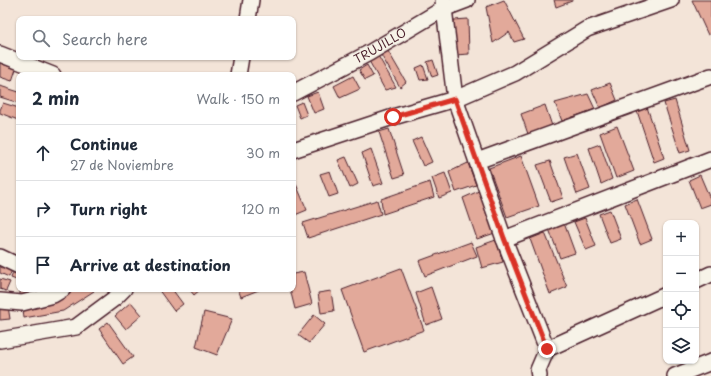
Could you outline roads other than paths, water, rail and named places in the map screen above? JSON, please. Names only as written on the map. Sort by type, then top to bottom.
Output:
[{"type":"street","points":[[248,16],[251,0]]},
{"type":"street","name":"TRUJILLO","points":[[296,91],[369,53],[443,5],[467,0]]},
{"type":"street","points":[[296,149],[393,117],[455,99],[515,73],[587,29],[671,0]]},
{"type":"street","points":[[443,5],[455,99],[504,238],[547,349]]},
{"type":"street","points":[[0,54],[46,72]]},
{"type":"street","points":[[238,72],[240,60]]},
{"type":"street","points":[[477,161],[711,76]]},
{"type":"street","points":[[504,238],[711,159]]},
{"type":"street","points":[[0,257],[16,265]]},
{"type":"street","points":[[699,280],[711,274]]},
{"type":"street","points":[[0,301],[22,303],[53,295],[58,292]]},
{"type":"street","points":[[0,340],[76,327],[121,292]]},
{"type":"street","points":[[539,376],[538,370],[547,349],[663,296]]},
{"type":"street","points":[[675,376],[711,362]]}]
